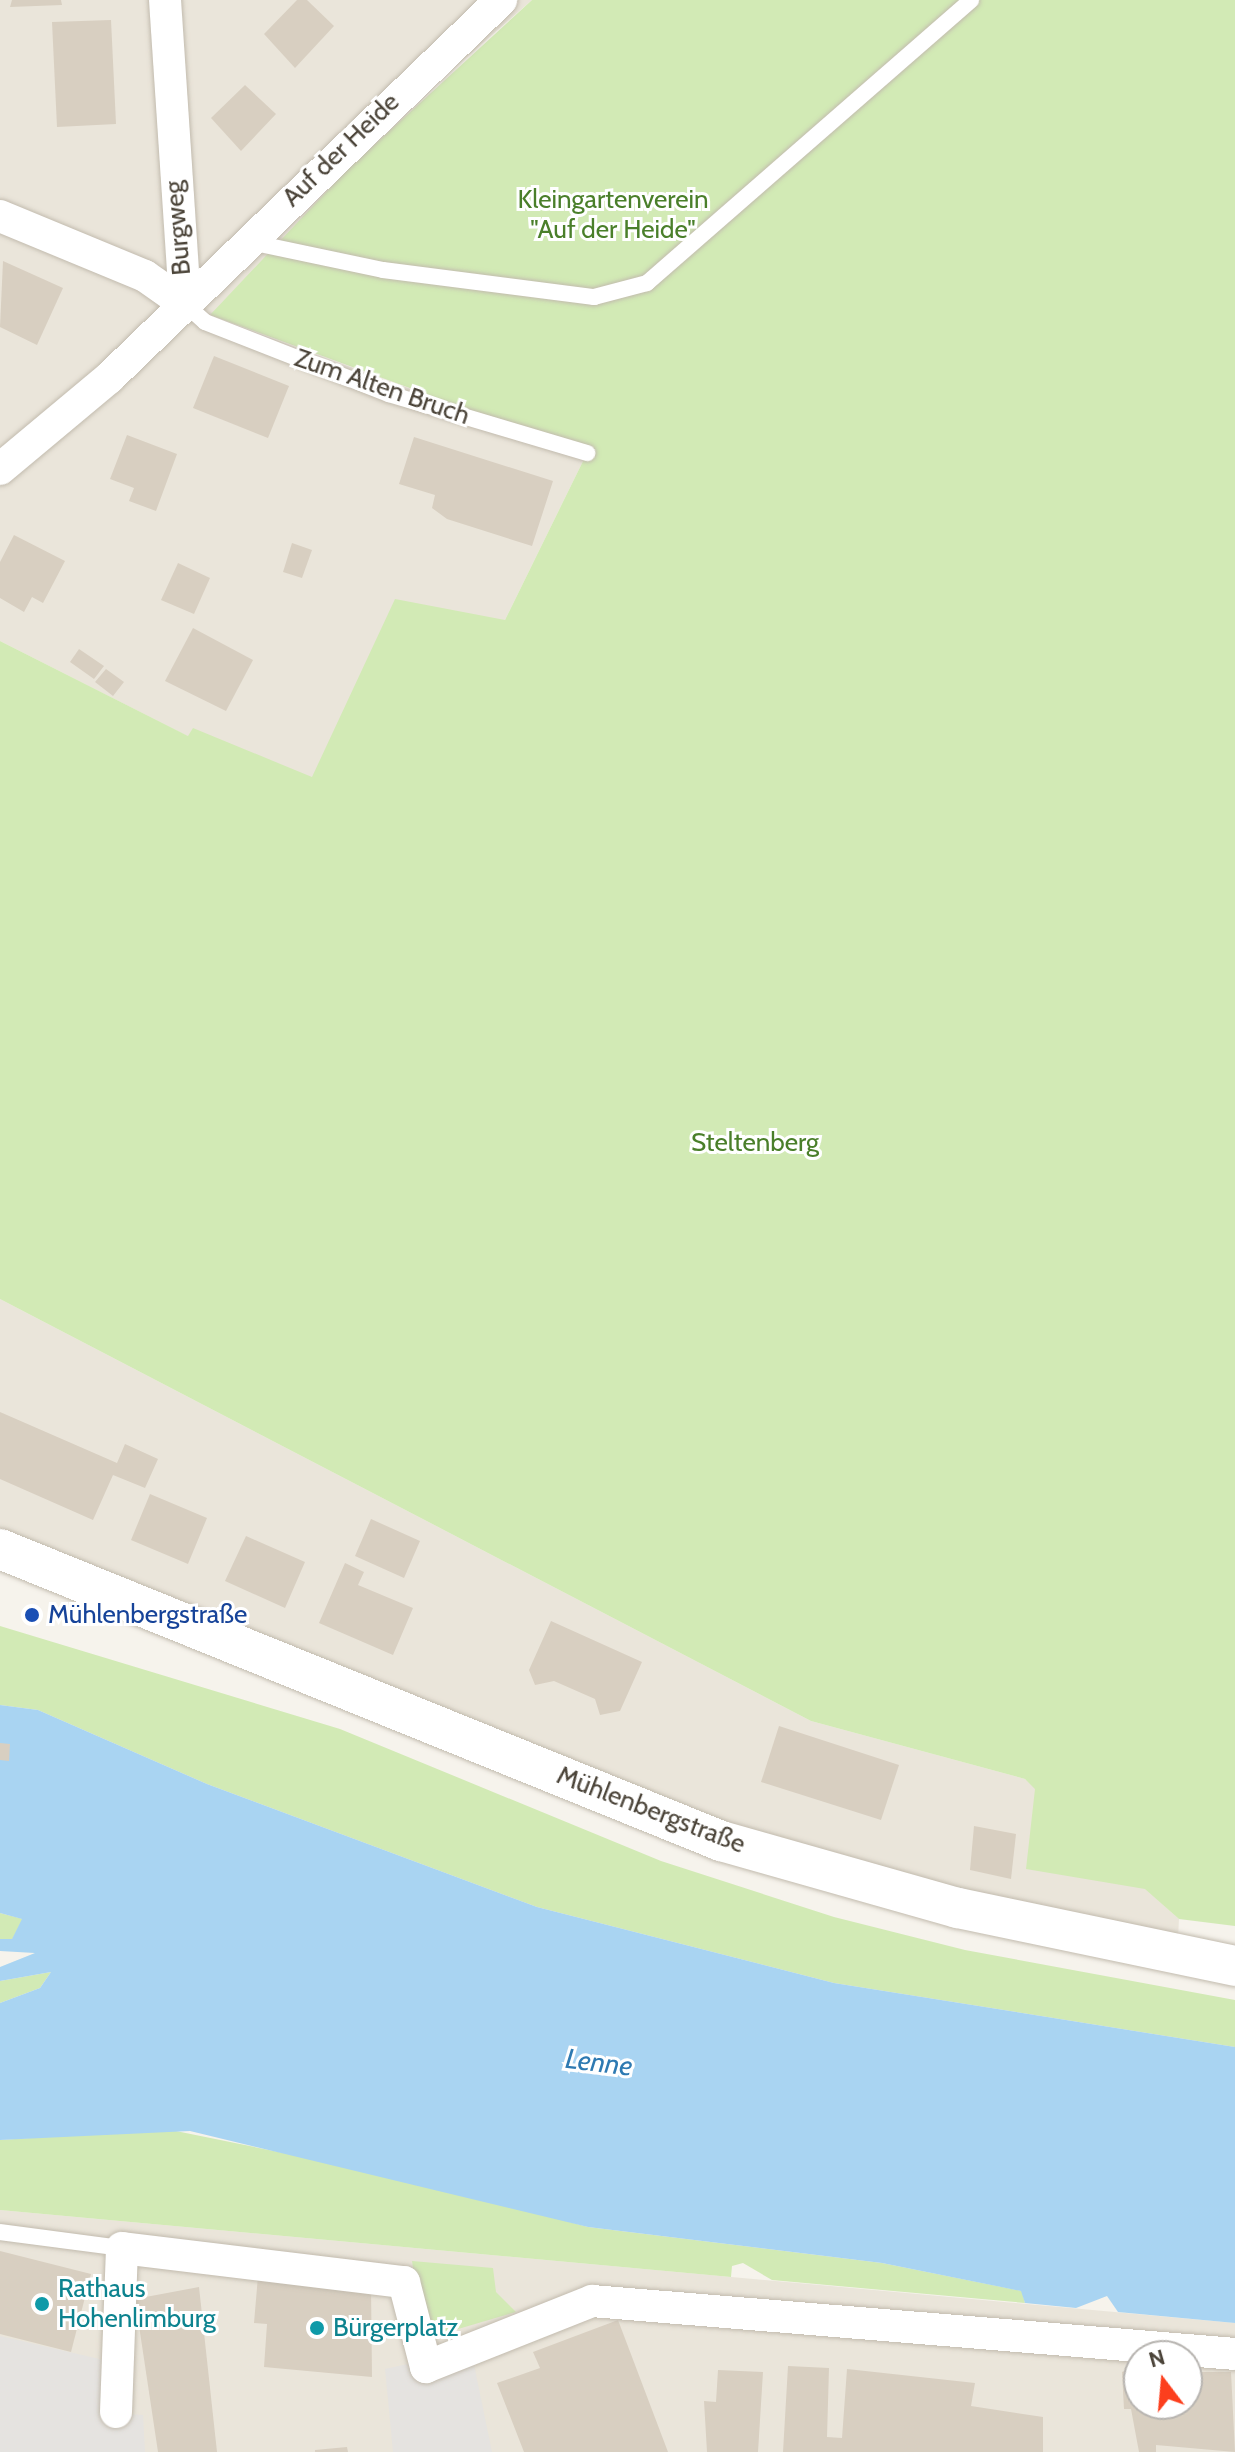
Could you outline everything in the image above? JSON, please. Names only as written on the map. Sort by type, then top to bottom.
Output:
[{"type":"street","name":"Burgweg","points":[[0,469],[185,304],[165,0]]},
{"type":"street","name":"Auf der Heide","points":[[185,304],[501,0]]},
{"type":"street","points":[[0,216],[145,276],[185,304]]},
{"type":"street","name":"Mühlenbergstraße","points":[[0,1549],[721,1841],[958,1908],[1235,1966]]},
{"type":"street","points":[[116,2412],[122,2248],[404,2282],[426,2367],[592,2301],[1235,2354]]},
{"type":"lane","points":[[248,241],[383,270],[594,297],[647,283],[971,0]]},
{"type":"lane","name":"Zum Alten Bruch","points":[[185,304],[205,322],[389,394],[587,453]]},
{"type":"lane","points":[[0,2232],[122,2248]]},
{"type":"shaded area","points":[[0,0],[532,0],[445,76],[211,316],[587,453],[505,620],[304,795],[0,641]]},
{"type":"shaded area","points":[[0,1299],[811,1721],[1025,1779],[1179,1919],[1177,1956],[721,1841],[0,1549]]},
{"type":"shaded area","points":[[0,2210],[1235,2323],[1235,2452],[0,2452]]},
{"type":"shaded area","points":[[0,2336],[121,2364],[129,2414],[143,2415],[145,2452],[0,2452]]},
{"type":"shaded area","points":[[471,2350],[492,2452],[393,2452],[385,2369]]},
{"type":"green space","name":"Steltenberg","points":[[532,0],[1235,0],[1235,1926],[1179,1919],[1145,1889],[1026,1869],[1035,1789],[1025,1779],[811,1721],[0,1299],[0,641],[188,736],[193,728],[312,777],[395,599],[505,620],[587,453],[210,315],[346,171]]},
{"type":"green space","points":[[0,1626],[340,1729],[661,1861],[834,1917],[965,1950],[1235,2000],[1235,2047],[834,1983],[537,1907],[207,1784],[38,1710],[0,1705]]},
{"type":"green space","points":[[0,1913],[23,1919],[12,1940],[0,1939]]},
{"type":"green space","points":[[51,1972],[40,1988],[0,2003],[0,1981]]},
{"type":"green space","points":[[166,2129],[407,2178],[588,2227],[882,2263],[1022,2291],[1025,2303],[772,2280],[743,2263],[732,2266],[731,2277],[0,2210],[0,2140]]},
{"type":"green space","points":[[412,2261],[493,2268],[496,2292],[516,2312],[424,2339]]},
{"type":"water","name":"Lenne","points":[[0,1705],[38,1710],[207,1784],[537,1907],[834,1983],[1235,2047],[1235,2323],[1118,2312],[1107,2296],[1076,2308],[1025,2303],[1021,2291],[882,2263],[588,2227],[190,2131],[0,2140],[0,2003],[40,1988],[51,1972],[0,1981],[0,1967],[35,1953],[0,1951],[0,1939],[12,1939],[22,1919],[0,1913]]},
{"type":"building","points":[[12,0],[61,0],[62,5],[10,7]]},
{"type":"building","points":[[297,0],[307,0],[334,26],[295,68],[264,34]]},
{"type":"building","points":[[111,20],[116,124],[57,127],[52,22]]},
{"type":"building","points":[[245,85],[276,114],[241,151],[211,118]]},
{"type":"building","points":[[3,261],[63,288],[37,345],[0,327]]},
{"type":"building","points":[[214,356],[289,386],[268,438],[193,408]]},
{"type":"building","points":[[127,435],[177,454],[156,511],[129,501],[134,488],[110,479]]},
{"type":"building","points":[[414,437],[553,481],[532,546],[447,519],[432,508],[435,495],[399,484]]},
{"type":"building","points":[[14,535],[65,561],[43,603],[32,597],[24,612],[0,598],[0,562]]},
{"type":"building","points":[[292,543],[312,550],[302,578],[283,572]]},
{"type":"building","points":[[178,563],[210,578],[194,614],[161,600]]},
{"type":"building","points":[[193,628],[253,660],[226,711],[165,681]]},
{"type":"building","points":[[79,649],[104,666],[94,679],[70,662]]},
{"type":"building","points":[[106,669],[124,682],[113,696],[95,682]]},
{"type":"building","points":[[0,1412],[117,1463],[125,1444],[158,1459],[145,1488],[113,1475],[93,1520],[0,1479]]},
{"type":"building","points":[[150,1494],[207,1518],[188,1564],[131,1540]]},
{"type":"building","points":[[371,1519],[420,1541],[404,1578],[355,1556]]},
{"type":"building","points":[[246,1536],[305,1562],[285,1608],[225,1581]]},
{"type":"building","points":[[345,1563],[364,1572],[358,1585],[413,1608],[393,1655],[319,1623]]},
{"type":"building","points":[[551,1621],[642,1662],[620,1711],[600,1715],[595,1699],[554,1681],[535,1685],[529,1670]]},
{"type":"building","points":[[779,1726],[899,1765],[881,1820],[761,1782]]},
{"type":"building","points":[[0,1743],[10,1744],[9,1761],[0,1760]]},
{"type":"building","points":[[974,1826],[1016,1834],[1011,1879],[970,1870]]},
{"type":"building","name":"Rathaus Hohenlimburg","points":[[0,2251],[91,2274],[71,2352],[0,2334]]},
{"type":"building","name":"Bürgerplatz","points":[[258,2276],[371,2287],[372,2377],[264,2367],[267,2324],[254,2323]]},
{"type":"building","points":[[199,2287],[217,2452],[158,2452],[135,2299]]},
{"type":"building","points":[[618,2320],[668,2452],[524,2452],[497,2383],[540,2368],[533,2352]]},
{"type":"building","points":[[788,2366],[829,2368],[827,2437],[842,2438],[847,2369],[975,2383],[971,2406],[1043,2417],[1043,2452],[783,2452]]},
{"type":"building","points":[[718,2370],[763,2372],[758,2452],[707,2452],[704,2401],[716,2402]]},
{"type":"building","points":[[1203,2372],[1231,2372],[1235,2452],[1156,2445],[1156,2452],[1139,2452],[1133,2420],[1203,2420]]},
{"type":"building","points":[[347,2447],[348,2452],[315,2452],[315,2450]]},
{"type":"place","name":"Mühlenbergstraße","points":[[32,1615]]},
{"type":"place","name":"Rathaus Hohenlimburg","points":[[42,2304]]},
{"type":"place","name":"Bürgerplatz","points":[[317,2328]]},
{"type":"park label","name":"Kleingartenverein \"Auf der Heide\"","points":[[613,215]]}]
